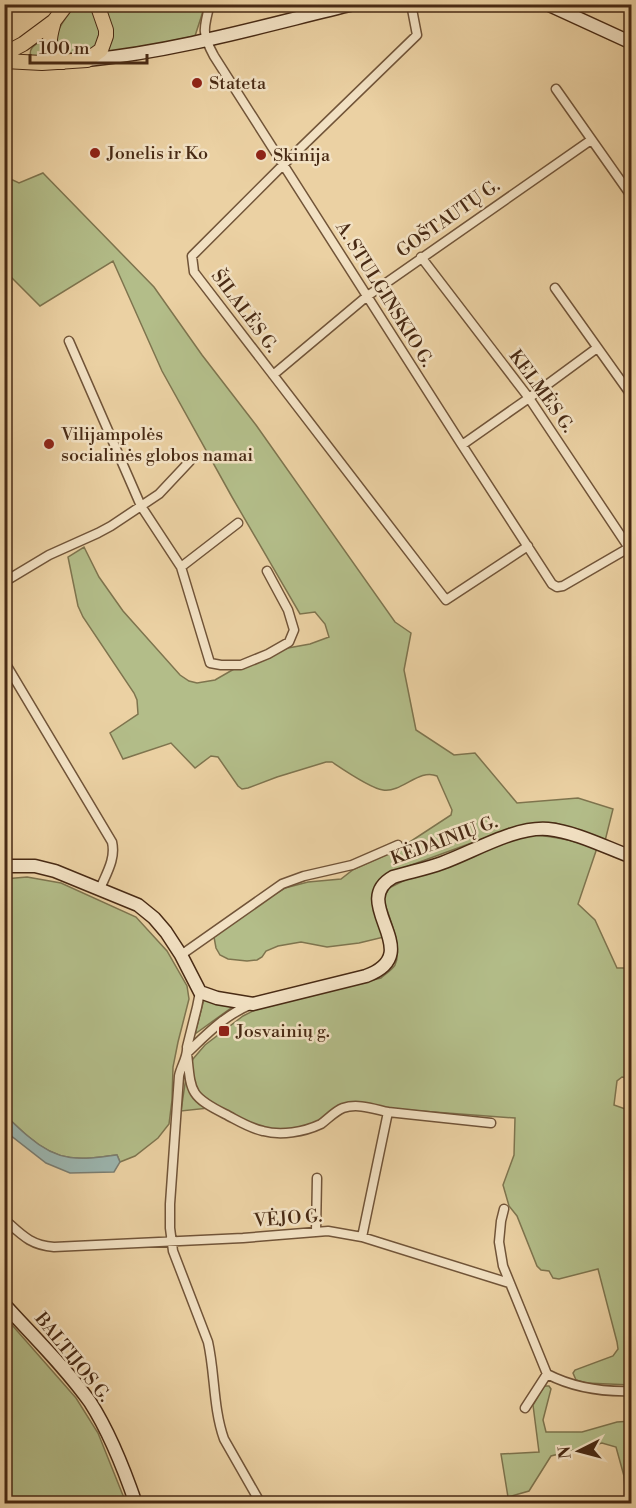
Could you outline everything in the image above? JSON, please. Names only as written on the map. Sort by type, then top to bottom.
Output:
[{"type":"main road","points":[[4,54],[23,44],[54,21],[67,4]]},
{"type":"main road","points":[[87,60],[101,50],[106,36],[97,4]]},
{"type":"main road","points":[[4,62],[63,62],[144,52],[206,40],[354,4]]},
{"type":"main road","points":[[548,4],[632,43]]},
{"type":"main road","points":[[54,21],[49,42],[51,51],[63,62]]},
{"type":"main road","name":"KĖDAINIŲ G.","points":[[253,1004],[366,976],[382,968],[390,957],[391,945],[379,910],[378,893],[386,880],[393,877],[442,863],[516,833],[529,830],[561,831],[632,857]]},
{"type":"main road","points":[[4,866],[44,868],[138,905],[146,910],[166,932],[200,992],[228,1001],[253,1004]]},
{"type":"main road","name":"BALTIJOS G.","points":[[4,1304],[67,1373],[90,1402],[114,1447],[136,1503]]},
{"type":"street","points":[[206,40],[204,30],[210,4]]},
{"type":"street","name":"ŠILALĖS G.","points":[[411,4],[417,35],[192,256],[194,272],[446,600],[528,546]]},
{"type":"street","name":"A. STULGINSKIO G.","points":[[206,40],[214,57],[366,297],[552,584],[557,587],[564,586],[630,547]]},
{"type":"street","points":[[556,89],[632,197]]},
{"type":"street","name":"GOŠTAUTŲ G.","points":[[273,375],[366,297],[591,140]]},
{"type":"street","name":"KELMĖS G.","points":[[421,257],[529,398],[630,547]]},
{"type":"street","points":[[555,288],[632,396]]},
{"type":"street","points":[[69,341],[141,506],[181,567],[210,663],[241,665],[290,642],[294,630],[288,610],[267,571]]},
{"type":"street","points":[[462,445],[597,348]]},
{"type":"street","points":[[4,582],[49,555],[98,533],[141,506],[159,494],[190,461]]},
{"type":"street","points":[[181,567],[238,523]]},
{"type":"street","points":[[4,661],[112,842],[114,852],[112,860],[100,889]]},
{"type":"street","points":[[181,955],[282,884],[304,876],[352,865],[398,845]]},
{"type":"street","points":[[200,992],[187,1047],[190,1082],[198,1097],[206,1104],[252,1127],[263,1131],[283,1133],[310,1128],[344,1108],[364,1107],[388,1112],[490,1123]]},
{"type":"street","points":[[253,1004],[233,1013],[211,1031],[187,1053],[182,1065],[179,1077],[170,1204],[173,1251],[208,1342],[220,1428],[261,1503]]},
{"type":"street","points":[[362,1237],[388,1112]]},
{"type":"street","points":[[316,1232],[317,1178]]},
{"type":"street","points":[[504,1209],[499,1242],[503,1266],[547,1374],[585,1388],[612,1392],[632,1391]]},
{"type":"street","name":"VĖJO G.","points":[[4,1220],[30,1241],[40,1246],[171,1242],[328,1231],[362,1237],[509,1283]]},
{"type":"street","points":[[525,1408],[547,1374]]},
{"type":"green space","points":[[75,5],[91,5],[100,31],[97,45],[89,51],[67,53],[58,49],[56,43],[58,31]]},
{"type":"green space","points":[[103,5],[205,5],[195,36],[106,53],[111,34]]},
{"type":"green space","points":[[41,41],[47,57],[31,57],[31,49]]},
{"type":"green space","points":[[43,173],[154,287],[202,355],[256,425],[395,622],[411,633],[404,670],[416,730],[454,755],[475,753],[517,803],[578,798],[613,809],[605,841],[555,823],[507,830],[395,871],[385,879],[375,894],[374,901],[384,937],[327,947],[301,942],[278,946],[266,951],[257,960],[228,959],[220,955],[214,937],[270,897],[285,888],[308,882],[341,879],[354,869],[399,849],[451,815],[452,810],[437,776],[430,774],[397,788],[383,790],[364,782],[332,762],[326,762],[242,789],[218,757],[211,756],[195,768],[171,743],[123,759],[110,733],[138,714],[137,700],[78,606],[68,557],[84,547],[99,577],[123,611],[180,675],[189,681],[197,683],[215,680],[241,665],[288,648],[310,644],[329,637],[325,624],[315,612],[300,614],[232,497],[162,371],[113,261],[40,306],[5,271],[4,176],[19,183]]},
{"type":"green space","points":[[533,835],[558,838],[597,848],[578,904],[595,920],[617,968],[631,968],[631,1078],[622,1077],[617,1081],[614,1105],[631,1111],[631,1385],[586,1383],[576,1380],[573,1373],[575,1370],[613,1356],[618,1349],[617,1342],[598,1269],[559,1279],[553,1278],[549,1271],[541,1270],[537,1266],[517,1216],[509,1206],[503,1185],[514,1155],[515,1118],[394,1109],[356,1103],[316,1123],[289,1130],[264,1129],[218,1107],[181,1111],[186,1077],[193,1059],[205,1045],[243,1016],[267,1004],[381,978],[392,969],[397,958],[396,941],[383,899],[389,888],[411,877],[517,838]]},
{"type":"green space","points":[[27,877],[61,883],[136,917],[167,951],[187,986],[189,999],[173,1067],[169,1124],[158,1138],[135,1156],[120,1162],[117,1155],[70,1158],[50,1151],[29,1137],[5,1115],[4,879]]},
{"type":"green space","points":[[204,999],[231,1006],[231,1008],[195,1034]]},
{"type":"green space","points":[[5,1317],[76,1398],[98,1433],[126,1503],[62,1503],[39,1499],[38,1503],[5,1503]]},
{"type":"green space","points":[[544,1386],[549,1386],[551,1389],[543,1420],[546,1432],[582,1432],[617,1422],[631,1421],[631,1503],[626,1503],[624,1476],[616,1447],[602,1443],[551,1456],[529,1491],[508,1497],[501,1454],[539,1452],[533,1405]]},
{"type":"water","points":[[4,1115],[29,1137],[50,1151],[70,1158],[117,1155],[120,1162],[114,1172],[70,1173],[46,1163],[5,1131]]},
{"type":"place","name":"Stateta","points":[[197,83]]},
{"type":"place","name":"Jonelis ir Ko","points":[[95,153]]},
{"type":"place","name":"Skinija","points":[[261,155]]},
{"type":"place","name":"Vilijampolės socialinės globos namai","points":[[49,444]]},
{"type":"place","name":"Josvainių g.","points":[[224,1031]]}]
